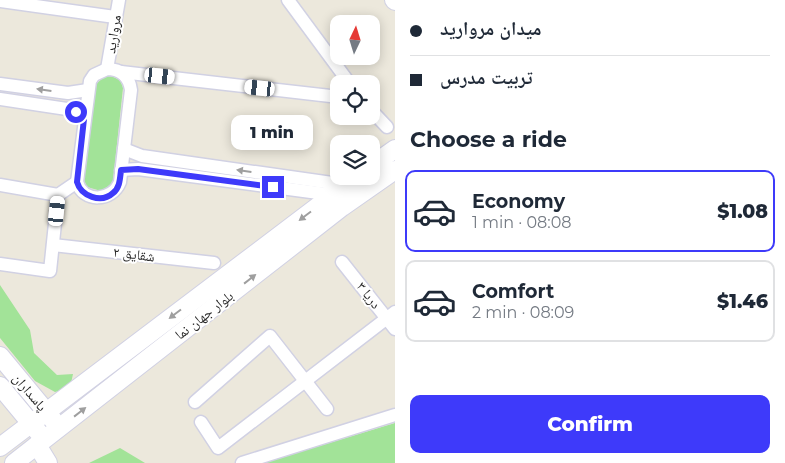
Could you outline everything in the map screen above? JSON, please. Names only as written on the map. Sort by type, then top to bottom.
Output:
[{"type":"street","name":"مروارید","points":[[107,69],[119,0]]},
{"type":"street","points":[[276,0],[289,1],[343,75]]},
{"type":"street","points":[[0,1],[115,17]]},
{"type":"street","points":[[121,72],[130,83],[131,90],[118,188],[102,198],[89,196],[79,188],[77,182],[88,90],[94,75],[107,69],[330,96]]},
{"type":"street","points":[[0,84],[68,93],[88,90]]},
{"type":"street","points":[[0,99],[67,109],[76,112],[84,119]]},
{"type":"street","points":[[380,120],[387,127]]},
{"type":"street","points":[[124,149],[142,156],[347,192]]},
{"type":"street","points":[[380,160],[395,149]]},
{"type":"street","points":[[121,170],[138,169],[347,192]]},
{"type":"street","name":"بلوار جهان نما","points":[[0,447],[347,192],[395,170]]},
{"type":"street","points":[[0,185],[58,195],[77,182]]},
{"type":"street","name":"بلوار جهان نما","points":[[14,463],[60,428],[347,192]]},
{"type":"street","points":[[0,264],[50,271],[58,195]]},
{"type":"street","name":"شقایق ۲","points":[[53,245],[214,264]]},
{"type":"street","name":"دریا ۳","points":[[342,262],[391,315],[395,329]]},
{"type":"street","points":[[201,422],[218,448],[391,315]]},
{"type":"street","points":[[195,402],[270,336],[327,409]]},
{"type":"street","name":"پاسداران","points":[[0,356],[60,428]]},
{"type":"street","name":"پاسداران","points":[[0,386],[31,424],[41,442],[48,463]]},
{"type":"street","points":[[242,463],[395,415]]},
{"type":"green space","points":[[105,76],[117,79],[121,82],[123,88],[113,181],[111,185],[101,191],[87,187],[83,178],[95,85]]},
{"type":"green space","points":[[0,285],[30,330],[34,353],[57,375],[73,374],[70,388],[55,392],[35,381],[0,338]]},
{"type":"green space","points":[[395,423],[395,463],[263,463],[385,426]]},
{"type":"green space","points":[[120,448],[145,463],[89,463]]},
{"type":"route","points":[[76,112],[84,119],[77,182],[79,188],[89,196],[102,198],[114,193],[120,182],[121,170],[138,169],[273,187]]}]
